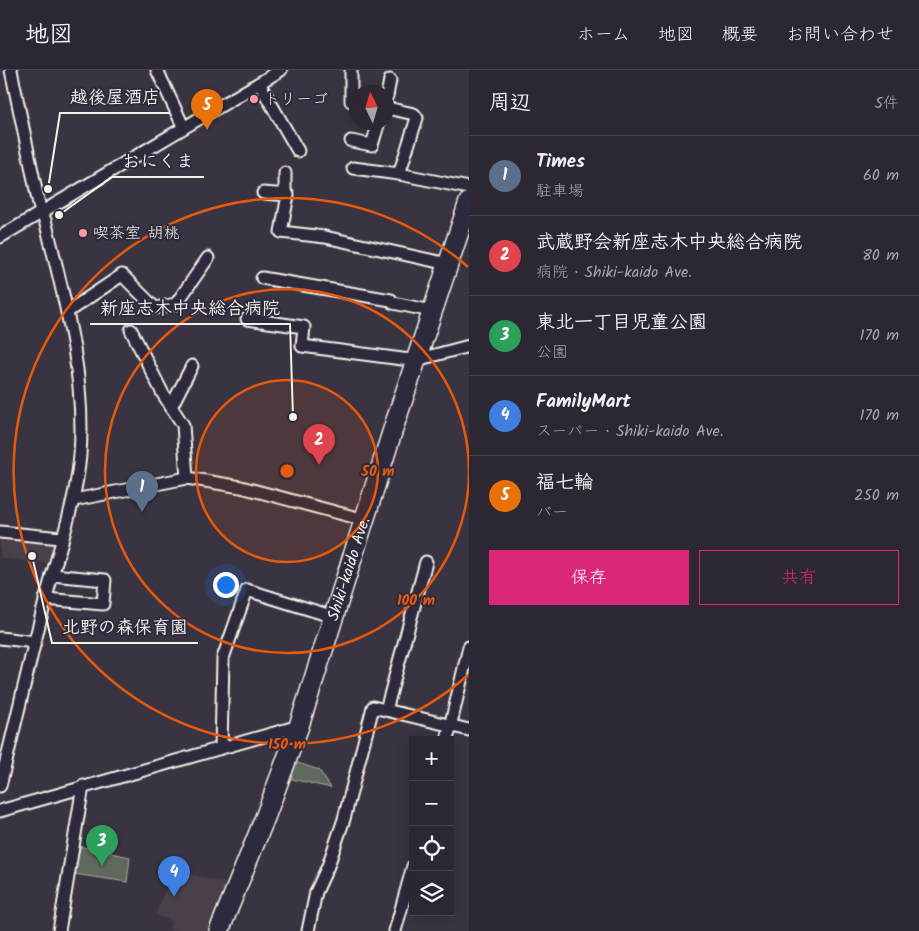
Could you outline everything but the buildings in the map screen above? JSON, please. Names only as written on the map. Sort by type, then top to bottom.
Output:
[{"type":"main road","name":"Shiki-kaido Ave.","points":[[219,931],[266,815],[298,726],[469,202]]},
{"type":"street","points":[[0,786],[52,575],[74,500],[80,453],[78,367],[45,220],[41,214],[10,70]]},
{"type":"street","points":[[157,70],[183,126]]},
{"type":"street","points":[[0,237],[41,214],[183,126],[280,70]]},
{"type":"street","points":[[351,70],[351,85]]},
{"type":"street","points":[[389,85],[390,80]]},
{"type":"street","points":[[259,83],[298,151]]},
{"type":"street","points":[[394,110],[414,114],[417,118],[400,174]]},
{"type":"street","points":[[351,141],[372,145],[377,130]]},
{"type":"street","points":[[353,168],[400,174],[469,188]]},
{"type":"street","points":[[285,173],[285,195],[288,195],[282,232],[325,237],[448,264]]},
{"type":"street","points":[[263,193],[285,195]]},
{"type":"street","points":[[67,312],[122,275],[155,308],[176,304],[208,258]]},
{"type":"street","points":[[262,278],[391,300],[393,304],[432,311]]},
{"type":"street","points":[[247,319],[304,327],[302,346],[416,360],[469,346]]},
{"type":"street","points":[[131,330],[171,407],[184,425],[187,478]]},
{"type":"street","points":[[171,407],[192,366]]},
{"type":"street","points":[[74,500],[187,478],[241,487],[365,520]]},
{"type":"street","points":[[0,532],[62,538]]},
{"type":"street","points":[[386,710],[426,562]]},
{"type":"street","points":[[46,599],[103,604],[105,580],[52,575]]},
{"type":"street","points":[[221,748],[223,658],[247,590],[334,617]]},
{"type":"street","points":[[0,638],[35,642]]},
{"type":"street","points":[[448,736],[453,706],[469,647]]},
{"type":"street","points":[[308,931],[316,892],[328,866],[344,819],[373,707],[469,730]]},
{"type":"street","points":[[0,811],[298,726]]},
{"type":"street","points":[[59,931],[83,786]]},
{"type":"street","points":[[396,931],[412,871]]},
{"type":"shaded area","points":[[0,532],[61,538],[55,564],[0,558]]},
{"type":"shaded area","points":[[295,762],[319,770],[331,788],[288,778]]},
{"type":"shaded area","points":[[78,846],[130,857],[127,882],[74,874]]},
{"type":"shaded area","points":[[173,870],[230,884],[211,931],[169,930],[172,921],[155,915]]},
{"type":"place","name":"トリーゴ","points":[[254,99]]},
{"type":"place","name":"福七輪","points":[[207,130]]},
{"type":"place","name":"越後屋酒店","points":[[48,189]]},
{"type":"place","name":"おにくま","points":[[59,215]]},
{"type":"place","name":"喫茶室 胡桃","points":[[83,233]]},
{"type":"place","name":"新座志木中央総合病院","points":[[293,417]]},
{"type":"place","name":"武蔵野会新座志木中央総合病院","points":[[319,465]]},
{"type":"place","name":"Times","points":[[142,512]]},
{"type":"place","name":"北野の森保育園","points":[[32,556]]},
{"type":"place","name":"東北一丁目児童公園","points":[[102,866]]},
{"type":"place","name":"FamilyMart","points":[[174,897]]}]
